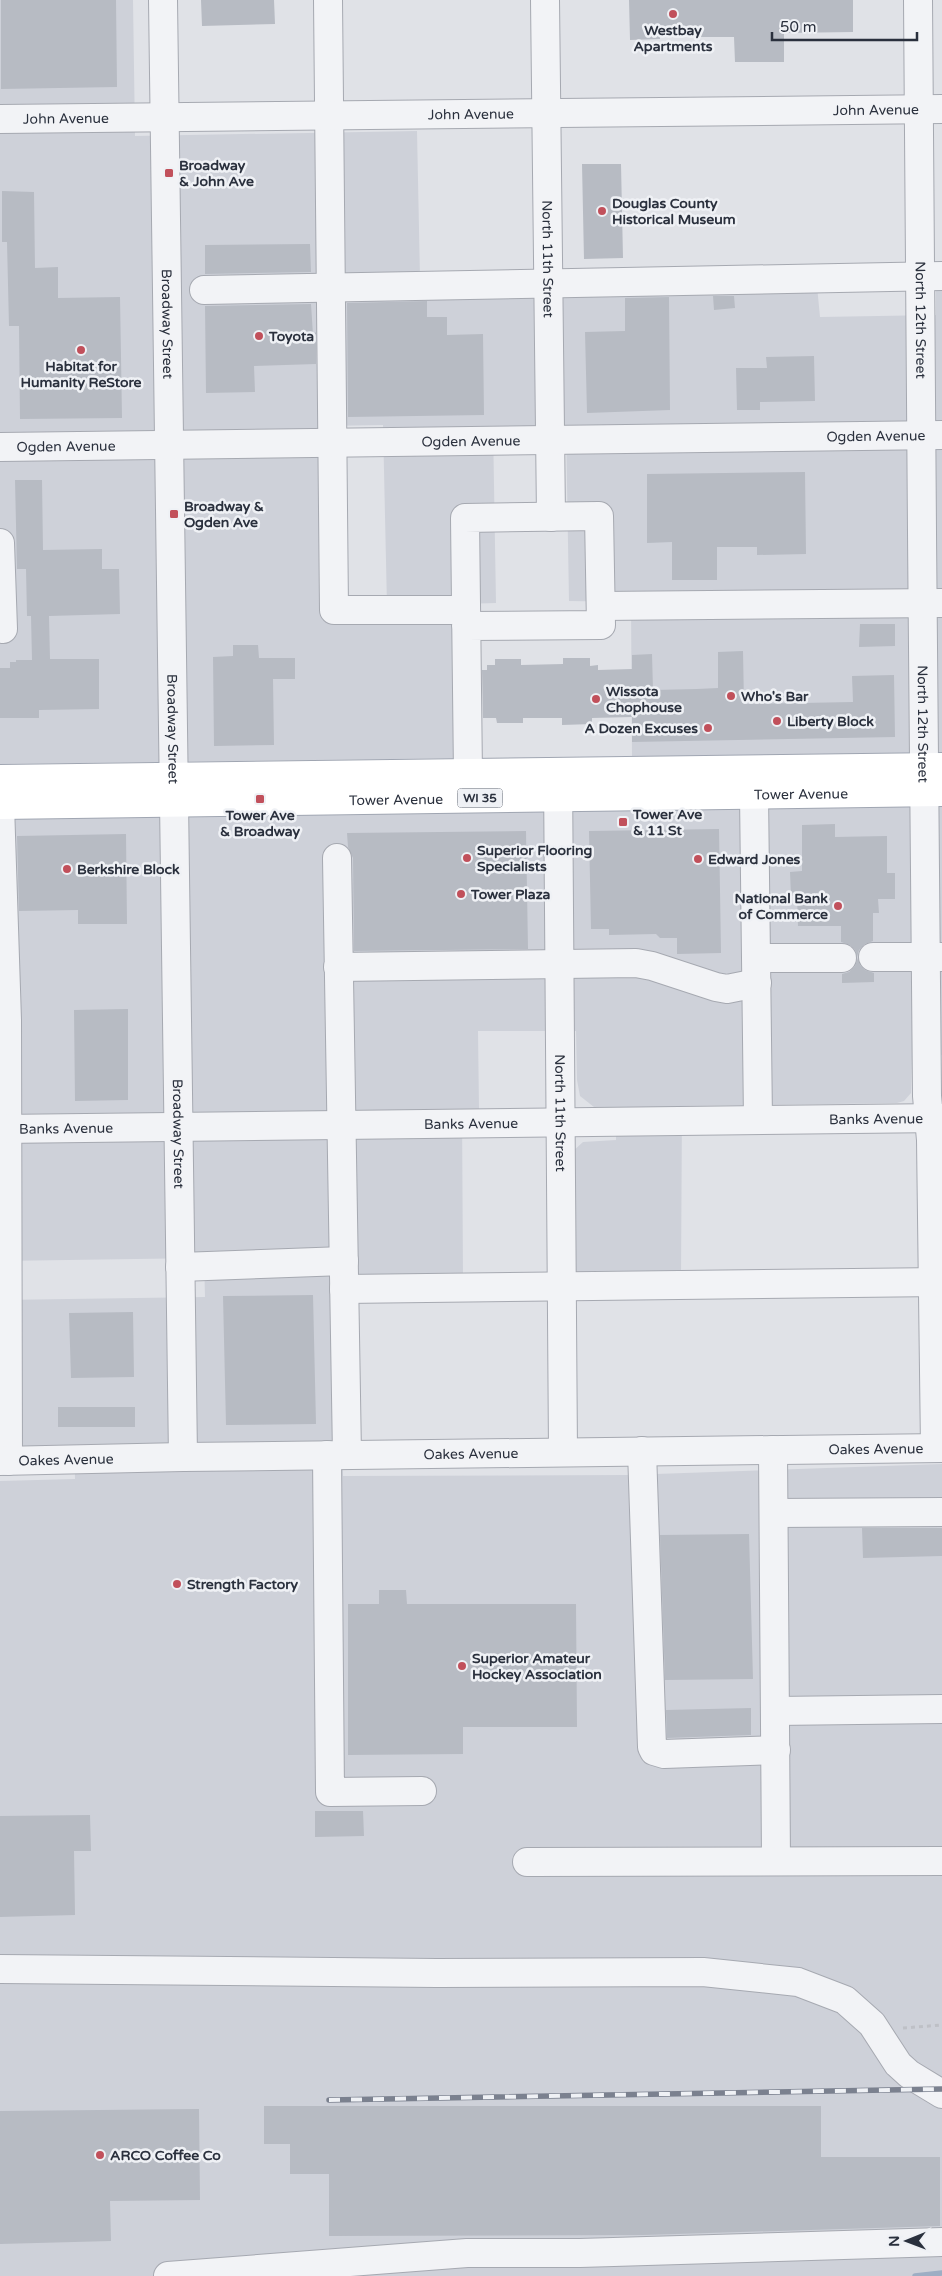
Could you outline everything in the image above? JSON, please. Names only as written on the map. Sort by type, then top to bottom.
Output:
[{"type":"main road","name":"Tower Avenue","points":[[0,806],[174,789],[468,774],[558,785],[754,794],[932,780]]},
{"type":"main road","name":"Tower Avenue","points":[[0,779],[174,789],[932,780]]},
{"type":"street","name":"Broadway Street","points":[[163,0],[183,1457]]},
{"type":"street","points":[[328,0],[334,610],[460,618],[601,625],[599,516],[465,518],[460,618],[468,774]]},
{"type":"street","name":"North 11th Street","points":[[545,0],[551,517]]},
{"type":"street","name":"North 12th Street","points":[[918,0],[931,110],[934,957],[927,1096],[936,1118],[938,1448]]},
{"type":"street","name":"John Avenue","points":[[0,119],[330,114],[931,110]]},
{"type":"street","points":[[204,290],[331,286],[549,284],[931,276]]},
{"type":"street","name":"Ogden Avenue","points":[[0,447],[932,435]]},
{"type":"street","points":[[0,543],[8,629]]},
{"type":"street","points":[[601,606],[932,603]]},
{"type":"street","name":"North 11th Street","points":[[558,785],[563,1452]]},
{"type":"street","points":[[754,794],[758,1120]]},
{"type":"street","points":[[0,806],[6,1020],[3,1129],[4,1461]]},
{"type":"street","points":[[336,858],[344,1289],[337,1455],[330,1792],[422,1791]]},
{"type":"street","points":[[874,957],[934,957]]},
{"type":"street","points":[[338,967],[636,963],[652,966],[725,989],[757,970],[842,958]]},
{"type":"street","name":"Banks Avenue","points":[[3,1129],[936,1118]]},
{"type":"street","points":[[180,1267],[344,1262]]},
{"type":"street","points":[[344,1289],[937,1282]]},
{"type":"street","name":"Oakes Avenue","points":[[4,1461],[183,1457],[938,1448]]},
{"type":"street","points":[[773,1450],[776,1861]]},
{"type":"street","points":[[642,1451],[652,1747],[654,1751],[664,1754],[776,1750]]},
{"type":"street","points":[[774,1514],[942,1512]]},
{"type":"street","points":[[775,1711],[942,1709]]},
{"type":"street","points":[[527,1862],[942,1861]]},
{"type":"street","points":[[0,1969],[437,1973],[703,1972],[798,1982],[844,2000],[872,2024],[898,2064],[909,2074],[942,2094]]},
{"type":"street","points":[[168,2276],[467,2253],[580,2253],[942,2242]]},
{"type":"path","points":[[879,2034],[905,2028],[942,2025]]},
{"type":"shaded area","points":[[0,0],[133,0],[135,136],[417,131],[420,278],[817,286],[820,317],[936,315],[936,287],[942,287],[942,753],[632,758],[631,602],[569,601],[566,426],[493,426],[496,603],[463,604],[465,758],[0,764]],"holes":[[[383,425],[387,606],[327,619],[325,426]]]},
{"type":"shaded area","points":[[942,806],[942,1055],[912,1056],[911,1093],[904,1101],[897,1103],[682,1106],[681,1279],[573,1278],[572,1152],[583,1142],[616,1140],[616,1109],[594,1107],[580,1096],[577,1080],[576,1031],[478,1031],[479,1109],[462,1109],[463,1279],[339,1280],[343,1476],[627,1475],[942,1464],[942,2276],[0,2276],[0,1481],[75,1479],[74,1446],[0,1447],[0,1300],[205,1297],[204,1258],[0,1261],[0,818]]},
{"type":"building","points":[[1,0],[116,0],[117,87],[1,89]]},
{"type":"building","points":[[201,0],[274,0],[275,24],[202,26]]},
{"type":"building","points":[[629,0],[853,0],[853,32],[784,33],[784,62],[735,62],[734,37],[689,37],[689,28],[660,28],[660,39],[630,40]]},
{"type":"building","name":"Douglas County Historical Museum","points":[[582,164],[621,164],[623,258],[584,259]]},
{"type":"building","points":[[2,191],[34,192],[35,268],[58,267],[58,298],[120,297],[122,418],[20,419],[19,326],[9,326],[7,242],[2,242]]},
{"type":"building","points":[[310,244],[311,272],[205,274],[205,245]]},
{"type":"building","points":[[713,296],[734,296],[735,308],[714,310]]},
{"type":"building","points":[[669,297],[670,410],[587,413],[585,332],[625,331],[625,298]]},
{"type":"building","points":[[427,301],[427,317],[447,317],[447,335],[483,334],[484,415],[348,417],[347,303]]},
{"type":"building","name":"Toyota","points":[[311,304],[313,335],[316,332],[316,364],[254,366],[255,392],[206,393],[205,306]]},
{"type":"building","points":[[814,356],[815,401],[760,402],[760,410],[737,410],[736,368],[767,368],[766,357]]},
{"type":"building","points":[[805,472],[806,554],[757,555],[757,547],[717,547],[717,580],[672,580],[672,542],[647,543],[647,474]]},
{"type":"building","points":[[15,480],[42,480],[43,550],[102,549],[102,569],[119,569],[120,614],[49,616],[50,659],[99,659],[99,709],[39,710],[39,718],[0,718],[0,668],[10,668],[10,662],[16,662],[16,660],[32,660],[31,616],[27,616],[26,569],[17,569]]},
{"type":"building","points":[[860,624],[895,624],[895,646],[859,647]]},
{"type":"building","points":[[233,645],[258,645],[259,658],[295,658],[295,679],[273,679],[274,745],[214,746],[213,657],[233,656]]},
{"type":"building","points":[[743,651],[744,704],[853,702],[852,676],[894,675],[895,737],[632,742],[632,717],[592,718],[592,724],[562,725],[562,718],[523,718],[523,723],[497,723],[496,718],[483,718],[482,670],[487,670],[487,665],[495,665],[495,659],[521,659],[521,665],[563,664],[563,658],[590,658],[590,666],[598,665],[598,670],[632,669],[632,655],[652,654],[653,690],[697,689],[718,688],[718,652]]},
{"type":"building","name":"National Bank of Commerce","points":[[835,824],[835,837],[887,836],[887,873],[895,873],[895,899],[878,899],[879,913],[873,913],[873,941],[865,944],[859,950],[857,957],[855,950],[850,945],[841,942],[841,926],[798,926],[797,896],[791,896],[790,872],[802,871],[802,825]]},
{"type":"building","points":[[719,829],[721,953],[677,954],[677,938],[660,938],[656,934],[609,935],[609,929],[591,929],[589,831]]},
{"type":"building","name":"Tower Plaza","points":[[526,831],[528,949],[354,951],[353,858],[348,847],[347,833]]},
{"type":"building","name":"Berkshire Block","points":[[126,834],[127,924],[78,924],[78,910],[19,911],[17,836]]},
{"type":"building","points":[[858,958],[860,965],[865,970],[874,973],[874,982],[842,983],[842,974],[849,972],[855,966]]},
{"type":"building","points":[[128,1009],[128,1100],[75,1101],[74,1010]]},
{"type":"building","points":[[313,1295],[316,1424],[226,1425],[223,1296]]},
{"type":"building","points":[[133,1312],[134,1377],[71,1378],[69,1313]]},
{"type":"building","points":[[58,1407],[135,1407],[135,1427],[58,1427]]},
{"type":"building","points":[[862,1528],[942,1528],[942,1556],[863,1558]]},
{"type":"building","points":[[749,1534],[753,1679],[665,1680],[660,1535]]},
{"type":"building","name":"Superior Amateur Hockey Association","points":[[379,1590],[406,1590],[407,1604],[576,1604],[577,1727],[463,1727],[463,1754],[348,1755],[348,1604],[379,1604]]},
{"type":"building","points":[[751,1708],[751,1735],[667,1738],[666,1710]]},
{"type":"building","points":[[315,1811],[363,1811],[364,1836],[315,1837]]},
{"type":"building","points":[[90,1815],[91,1851],[74,1851],[75,1915],[0,1917],[0,1816]]},
{"type":"building","points":[[264,2106],[821,2106],[821,2157],[940,2157],[940,2226],[644,2235],[329,2236],[329,2174],[290,2174],[290,2144],[264,2144]]},
{"type":"building","name":"ARCO Coffee Co","points":[[199,2109],[200,2200],[110,2201],[111,2241],[0,2244],[0,2111]]},
{"type":"waterway","points":[[915,2276],[942,2273]]},
{"type":"railway","points":[[329,2100],[942,2089]]},
{"type":"place","name":"Westbay Apartments","points":[[673,14]]},
{"type":"place","name":"Broadway & John Ave","points":[[169,173]]},
{"type":"place","name":"Douglas County Historical Museum","points":[[602,211]]},
{"type":"place","name":"Toyota","points":[[259,336]]},
{"type":"place","name":"Habitat for Humanity ReStore","points":[[81,350]]},
{"type":"place","name":"Broadway & Ogden Ave","points":[[174,514]]},
{"type":"place","name":"Who's Bar","points":[[731,696]]},
{"type":"place","name":"Wissota Chophouse","points":[[596,699]]},
{"type":"place","name":"Liberty Block","points":[[777,721]]},
{"type":"place","name":"A Dozen Excuses","points":[[708,728]]},
{"type":"place","name":"Tower Ave & Broadway","points":[[260,799]]},
{"type":"place","name":"Tower Ave & 11 St","points":[[623,822]]},
{"type":"place","name":"Superior Flooring Specialists","points":[[467,858]]},
{"type":"place","name":"Edward Jones","points":[[698,859]]},
{"type":"place","name":"Berkshire Block","points":[[67,869]]},
{"type":"place","name":"Tower Plaza","points":[[461,894]]},
{"type":"place","name":"National Bank of Commerce","points":[[838,906]]},
{"type":"place","name":"Strength Factory","points":[[177,1584]]},
{"type":"place","name":"Superior Amateur Hockey Association","points":[[462,1666]]},
{"type":"place","name":"ARCO Coffee Co","points":[[100,2155]]}]
